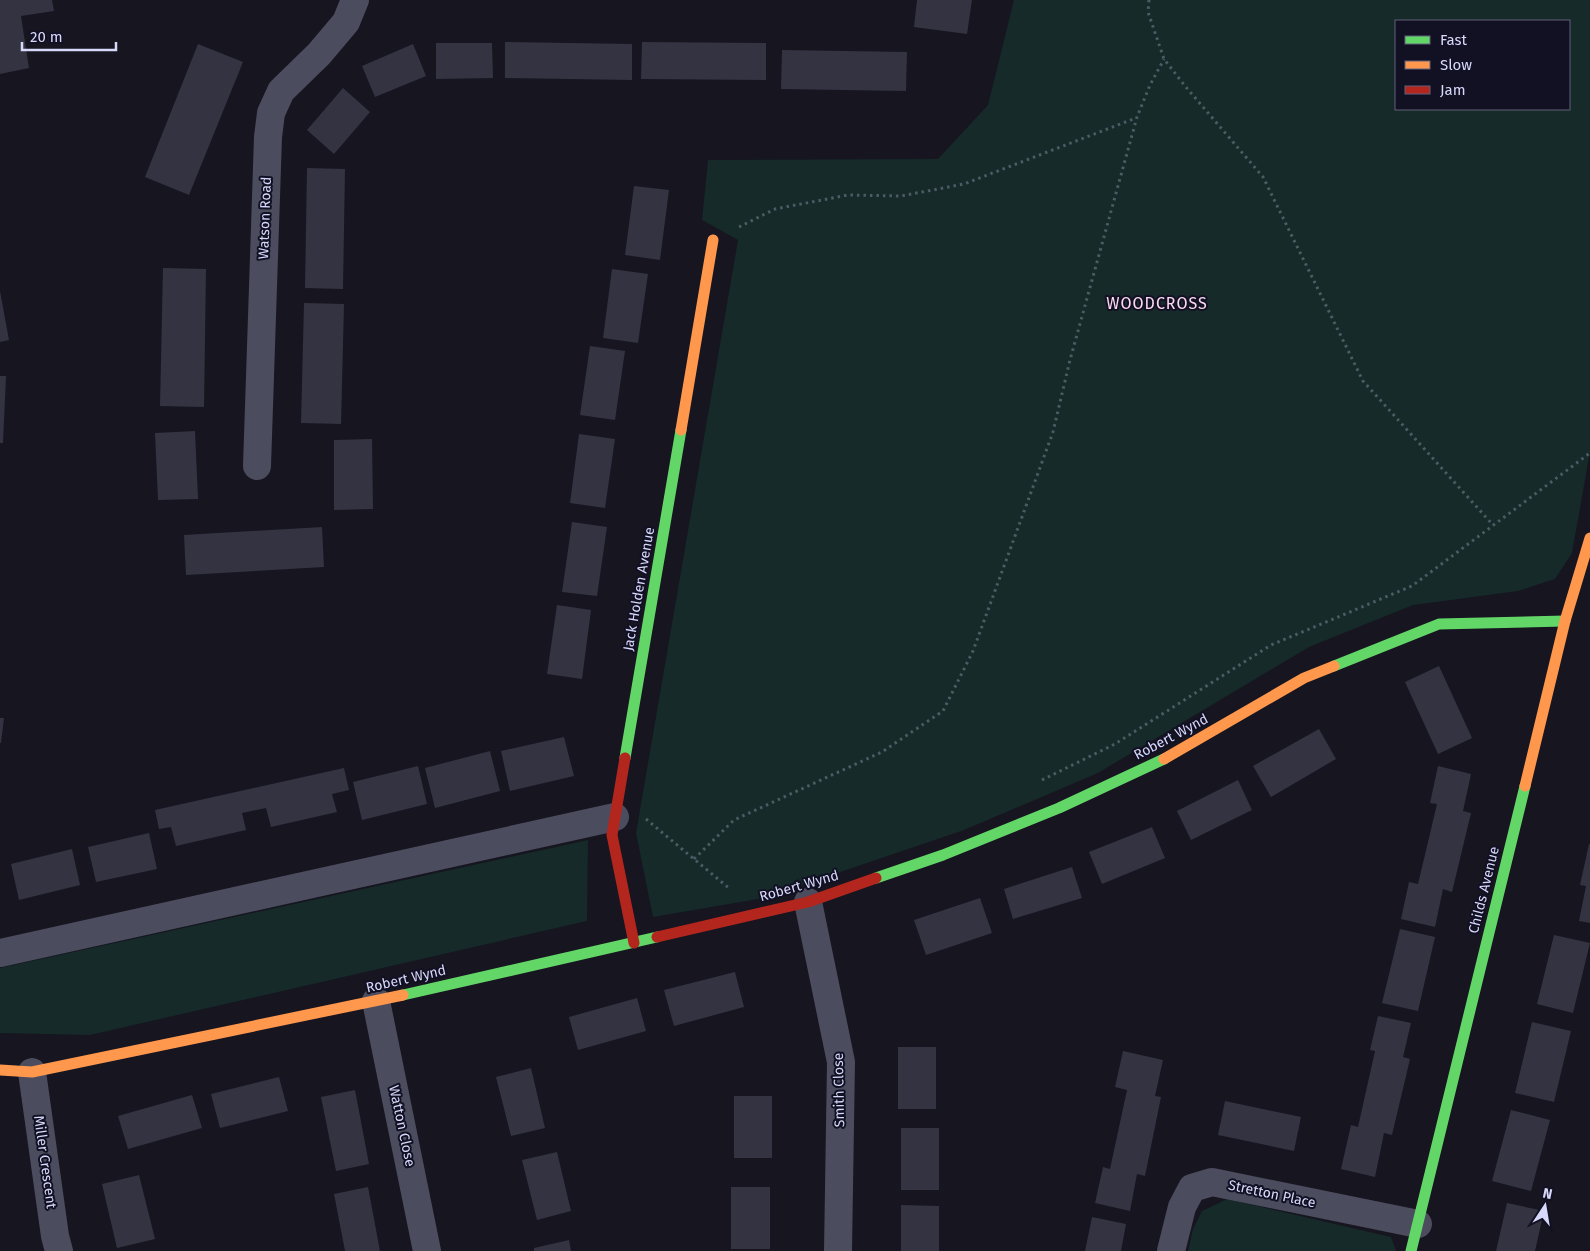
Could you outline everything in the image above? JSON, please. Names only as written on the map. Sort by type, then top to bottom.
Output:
[{"type":"street","name":"Watson Road","points":[[256,466],[268,137],[271,113],[281,91],[319,54],[346,22],[355,0]]},
{"type":"street","name":"Jack Holden Avenue","points":[[634,943],[612,835],[713,240]]},
{"type":"street","name":"Childs Avenue","points":[[1411,1251],[1566,621],[1590,538]]},
{"type":"street","name":"Robert Wynd","points":[[0,1070],[32,1072],[376,1001],[808,902],[943,855],[1059,808],[1174,754],[1304,678],[1439,624],[1566,621]]},
{"type":"street","points":[[0,953],[617,807]]},
{"type":"street","name":"Smith Close","points":[[808,902],[841,1062],[838,1251]]},
{"type":"street","name":"Watton Close","points":[[376,1001],[427,1251]]},
{"type":"street","name":"Miller Crescent","points":[[32,1072],[55,1236],[59,1251]]},
{"type":"street","name":"Stretton Place","points":[[1171,1251],[1182,1207],[1192,1188],[1212,1182],[1418,1224]]},
{"type":"path","points":[[1149,0],[1148,12],[1164,59],[1263,177],[1363,381],[1493,525]]},
{"type":"path","points":[[694,859],[734,820],[882,752],[943,711],[973,651],[1053,432],[1070,360],[1137,117],[1150,85],[1164,59]]},
{"type":"path","points":[[713,240],[775,208],[848,194],[901,196],[964,184],[1137,117]]},
{"type":"path","points":[[1038,782],[1115,744],[1271,645],[1412,586],[1590,452]]},
{"type":"path","points":[[617,807],[694,859],[735,893]]},
{"type":"green space","points":[[1014,0],[1590,0],[1590,452],[1572,553],[1555,579],[1518,591],[1413,605],[1309,647],[1098,773],[964,830],[764,898],[653,917],[636,833],[738,240],[702,220],[708,160],[938,159],[988,105]]},
{"type":"green space","points":[[588,840],[587,921],[90,1035],[0,1033],[0,968]]},
{"type":"green space","points":[[1227,1199],[1391,1237],[1396,1251],[1188,1251],[1193,1229],[1202,1211]]},
{"type":"building","points":[[0,0],[52,0],[54,11],[21,16],[29,68],[0,74]]},
{"type":"building","points":[[917,0],[972,0],[967,34],[914,27]]},
{"type":"building","points":[[505,42],[632,44],[632,80],[505,78]]},
{"type":"building","points":[[642,42],[766,43],[766,80],[641,79]]},
{"type":"building","points":[[436,43],[492,43],[493,78],[436,79]]},
{"type":"building","points":[[198,44],[243,62],[189,195],[145,177]]},
{"type":"building","points":[[413,44],[426,76],[375,97],[362,66]]},
{"type":"building","points":[[782,50],[907,52],[906,91],[781,89]]},
{"type":"building","points":[[343,88],[370,112],[334,154],[307,130]]},
{"type":"building","points":[[307,168],[345,169],[343,289],[305,288]]},
{"type":"building","points":[[634,186],[669,190],[660,260],[625,255]]},
{"type":"building","points":[[163,268],[206,269],[204,407],[160,406]]},
{"type":"building","points":[[612,269],[648,274],[638,343],[603,338]]},
{"type":"building","points":[[0,291],[9,340],[0,342]]},
{"type":"building","points":[[304,303],[344,304],[341,424],[301,423]]},
{"type":"building","points":[[590,346],[625,351],[615,420],[580,415]]},
{"type":"building","points":[[0,376],[6,376],[3,443],[0,443]]},
{"type":"building","points":[[195,431],[198,499],[158,500],[155,433]]},
{"type":"building","points":[[579,434],[615,439],[605,508],[570,503]]},
{"type":"building","points":[[372,439],[373,509],[334,510],[334,440]]},
{"type":"building","points":[[572,522],[607,527],[597,596],[562,592]]},
{"type":"building","points":[[322,527],[324,567],[186,575],[184,535]]},
{"type":"building","points":[[557,605],[591,610],[582,679],[547,674]]},
{"type":"building","points":[[1439,666],[1472,738],[1438,754],[1405,682]]},
{"type":"building","points":[[0,718],[4,718],[1,743],[0,743]]},
{"type":"building","points":[[1319,729],[1336,759],[1271,797],[1253,766]]},
{"type":"building","points":[[564,737],[574,776],[510,791],[501,751]]},
{"type":"building","points":[[490,751],[500,791],[435,808],[425,768]]},
{"type":"building","points":[[418,766],[427,804],[362,820],[353,782]]},
{"type":"building","points":[[1438,766],[1471,774],[1463,811],[1471,813],[1452,892],[1443,889],[1435,927],[1401,919],[1409,882],[1418,884],[1437,804],[1430,803]]},
{"type":"building","points":[[344,768],[349,790],[332,794],[337,812],[271,827],[266,808],[242,813],[246,830],[176,846],[171,827],[159,829],[155,810]]},
{"type":"building","points":[[1238,780],[1252,810],[1191,840],[1177,811]]},
{"type":"building","points":[[1152,827],[1165,858],[1102,884],[1089,852]]},
{"type":"building","points":[[149,833],[157,869],[96,882],[88,847]]},
{"type":"building","points":[[1589,844],[1590,923],[1579,921],[1586,886],[1580,885]]},
{"type":"building","points":[[72,849],[80,885],[19,900],[11,864]]},
{"type":"building","points":[[1072,867],[1082,898],[1013,919],[1004,889]]},
{"type":"building","points":[[980,898],[992,933],[926,955],[914,920]]},
{"type":"building","points":[[1400,929],[1435,937],[1418,1011],[1382,1003]]},
{"type":"building","points":[[1554,935],[1590,943],[1573,1013],[1537,1004]]},
{"type":"building","points":[[735,972],[744,1007],[674,1026],[664,990]]},
{"type":"building","points":[[637,998],[646,1031],[578,1050],[569,1017]]},
{"type":"building","points":[[1378,1016],[1411,1023],[1403,1057],[1410,1059],[1392,1135],[1384,1133],[1375,1177],[1341,1169],[1351,1125],[1358,1127],[1375,1051],[1370,1050]]},
{"type":"building","points":[[1532,1022],[1571,1031],[1554,1102],[1515,1093]]},
{"type":"building","points":[[898,1047],[936,1047],[936,1109],[898,1109]]},
{"type":"building","points":[[1123,1051],[1163,1060],[1155,1096],[1161,1097],[1145,1176],[1137,1174],[1130,1211],[1095,1203],[1103,1167],[1110,1169],[1127,1090],[1115,1087]]},
{"type":"building","points":[[531,1068],[545,1128],[511,1136],[496,1077]]},
{"type":"building","points":[[279,1077],[288,1111],[220,1128],[211,1094]]},
{"type":"building","points":[[355,1090],[369,1164],[336,1171],[321,1097]]},
{"type":"building","points":[[192,1095],[202,1128],[128,1149],[118,1116]]},
{"type":"building","points":[[734,1096],[772,1096],[772,1158],[734,1158]]},
{"type":"building","points":[[1225,1101],[1301,1117],[1294,1151],[1218,1135]]},
{"type":"building","points":[[1511,1110],[1550,1120],[1531,1191],[1492,1181]]},
{"type":"building","points":[[901,1128],[939,1128],[939,1190],[901,1190]]},
{"type":"building","points":[[557,1152],[571,1211],[537,1220],[522,1160]]},
{"type":"building","points":[[139,1175],[155,1239],[117,1248],[102,1184]]},
{"type":"building","points":[[368,1187],[380,1251],[345,1251],[334,1194]]},
{"type":"building","points":[[731,1187],[770,1187],[770,1249],[731,1249]]},
{"type":"building","points":[[1507,1203],[1544,1211],[1535,1251],[1496,1251]]},
{"type":"building","points":[[901,1205],[939,1206],[939,1251],[901,1251]]},
{"type":"building","points":[[1092,1217],[1126,1224],[1121,1251],[1085,1251]]},
{"type":"building","points":[[569,1240],[571,1251],[534,1251],[534,1248]]},
{"type":"traffic: fast","points":[[625,758],[681,430]]},
{"type":"traffic: fast","points":[[1334,666],[1439,624],[1565,621]]},
{"type":"traffic: fast","points":[[876,878],[943,855],[1059,808],[1164,759]]},
{"type":"traffic: fast","points":[[1411,1251],[1525,786]]},
{"type":"traffic: fast","points":[[403,995],[657,937]]},
{"type":"traffic: slow","points":[[681,430],[713,240]]},
{"type":"traffic: slow","points":[[1525,786],[1565,621],[1590,538]]},
{"type":"traffic: slow","points":[[1164,759],[1304,678],[1334,666]]},
{"type":"traffic: slow","points":[[0,1070],[32,1072],[403,995]]},
{"type":"traffic: jam","points":[[625,758],[612,835],[634,943]]},
{"type":"traffic: jam","points":[[657,937],[808,902],[876,878]]},
{"type":"district","name":"WOODCROSS","points":[[1157,303]]}]
